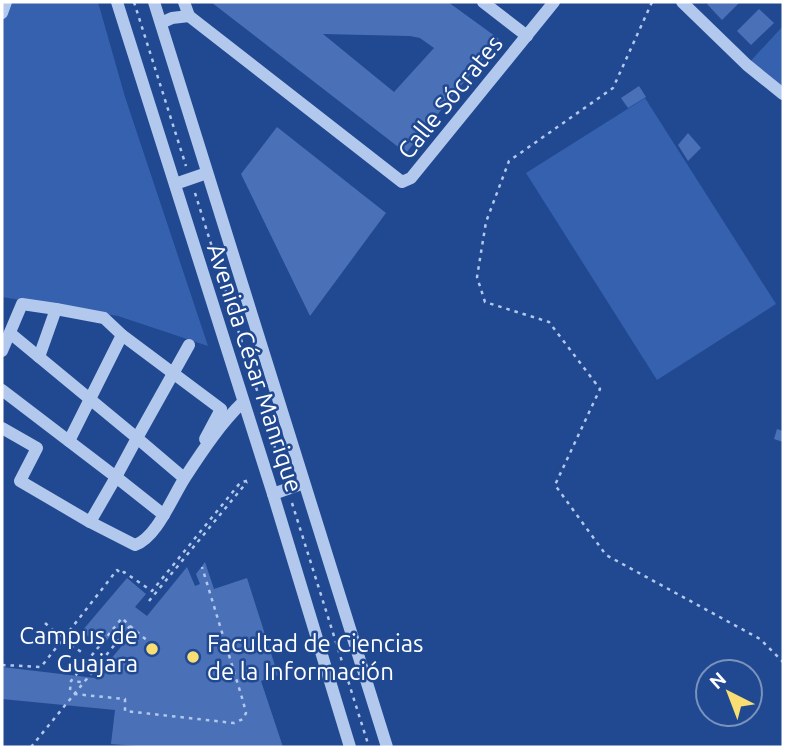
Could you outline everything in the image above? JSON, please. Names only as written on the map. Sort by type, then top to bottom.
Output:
[{"type":"street","points":[[2,13],[6,2]]},
{"type":"street","name":"Avenida César Manrique","points":[[117,2],[351,747]]},
{"type":"street","name":"Avenida César Manrique","points":[[154,2],[387,747]]},
{"type":"street","points":[[161,23],[172,18],[189,16],[184,2]]},
{"type":"street","points":[[484,2],[527,36]]},
{"type":"street","name":"Calle Sócrates","points":[[189,16],[402,182],[411,178],[554,2]]},
{"type":"street","points":[[682,2],[747,65],[783,94]]},
{"type":"street","points":[[175,184],[207,173]]},
{"type":"street","points":[[2,351],[22,304],[104,318],[122,335],[221,409],[199,449],[202,453]]},
{"type":"street","points":[[39,357],[57,309]]},
{"type":"street","points":[[10,333],[184,478]]},
{"type":"street","points":[[69,441],[122,335]]},
{"type":"street","points":[[90,522],[189,345]]},
{"type":"street","points":[[2,390],[164,515]]},
{"type":"street","points":[[2,428],[37,448],[20,481],[135,545],[144,542],[164,515],[184,478],[243,402]]},
{"type":"street","points":[[273,494],[304,483]]},
{"type":"path","points":[[135,2],[186,166]]},
{"type":"path","points":[[652,2],[613,88],[509,161],[486,222],[477,277],[485,302],[549,322],[600,389],[555,485],[607,555],[760,639],[783,662]]},
{"type":"path","points":[[194,189],[279,460]]},
{"type":"path","points":[[2,665],[41,667],[117,570],[152,591],[240,482],[249,480],[149,601]]},
{"type":"path","points":[[288,489],[369,747]]},
{"type":"path","points":[[74,694],[125,699],[125,711],[234,723],[243,719],[246,713],[243,701],[202,567]]},
{"type":"path","points":[[70,690],[71,681],[122,618],[156,648]]},
{"type":"path","points":[[45,623],[83,653]]},
{"type":"path","points":[[31,747],[130,626]]},
{"type":"path","points":[[71,681],[81,682]]},
{"type":"shaded area","points":[[2,2],[98,2],[125,97],[208,346],[118,316],[2,297]]},
{"type":"shaded area","points":[[783,26],[783,94],[747,65]]},
{"type":"shaded area","points":[[645,98],[776,304],[657,380],[526,173]]},
{"type":"building","points":[[211,2],[448,2],[499,39],[406,153]],"holes":[[[323,34],[420,38],[434,48],[394,92]]]},
{"type":"building","points":[[740,2],[722,20],[707,4]]},
{"type":"building","points":[[759,9],[774,23],[751,45],[737,31]]},
{"type":"building","points":[[639,86],[646,97],[628,108],[621,98]]},
{"type":"building","points":[[277,127],[386,213],[310,316],[241,174]]},
{"type":"building","points":[[688,133],[701,148],[688,161],[678,145]]},
{"type":"building","points":[[777,429],[783,431],[783,442],[774,439]]},
{"type":"building","name":"Facultad de Ciencias de la Información","points":[[205,562],[214,589],[247,578],[278,675],[261,681],[283,747],[150,747],[111,744],[115,710],[2,699],[2,667],[95,678],[125,642],[114,632],[101,647],[82,631],[127,578],[146,594],[135,607],[147,616],[187,567],[195,586],[200,584],[196,574]]},
{"type":"place","name":"Campus de Guajara","points":[[152,649]]},
{"type":"place","name":"Facultad de Ciencias de la Información","points":[[193,657]]}]
